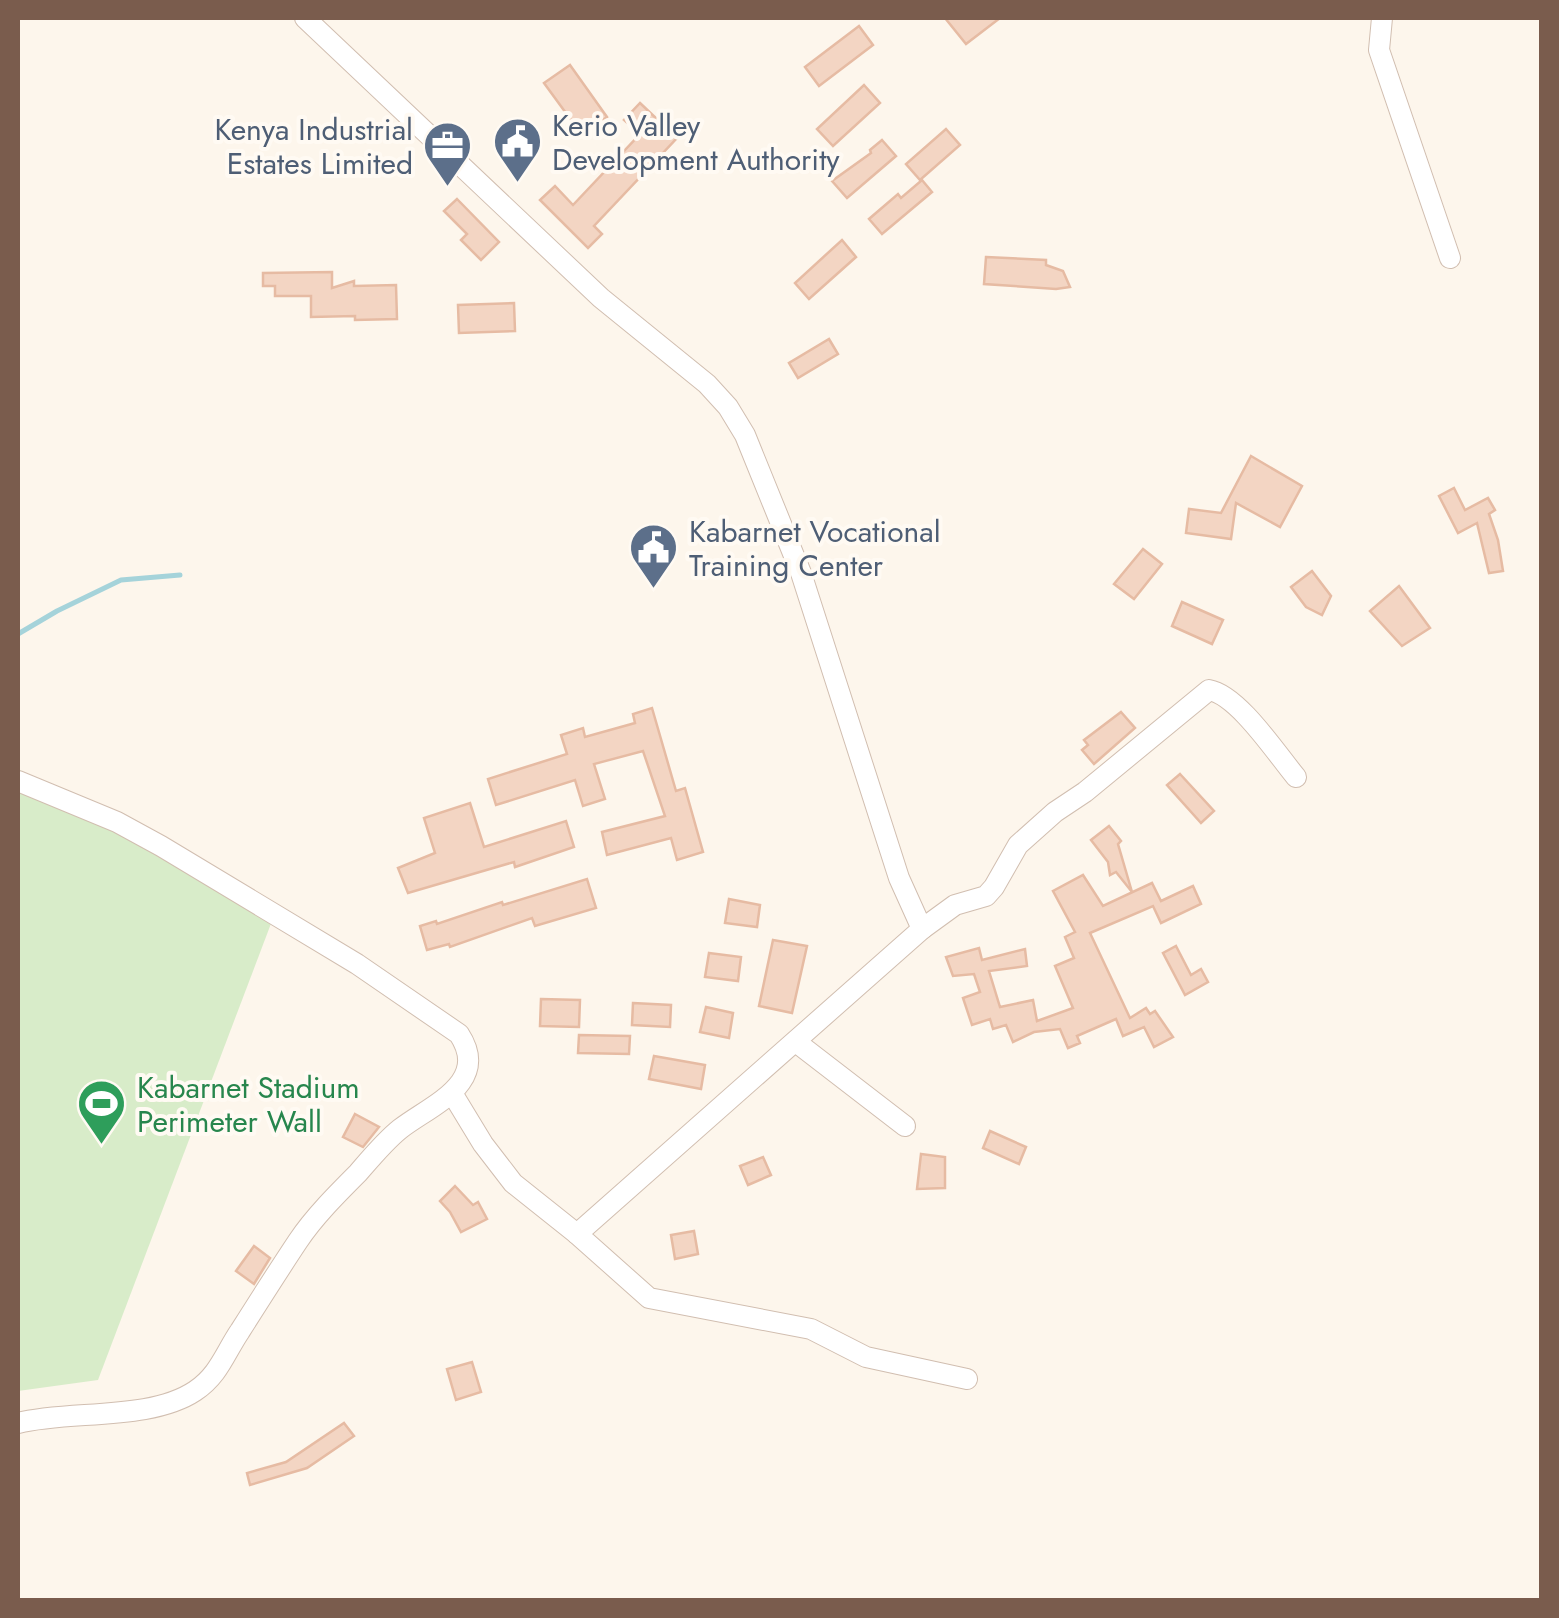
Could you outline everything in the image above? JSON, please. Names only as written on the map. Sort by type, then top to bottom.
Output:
[{"type":"street","points":[[305,18],[602,298],[708,384],[728,407],[745,435],[801,573],[900,878],[922,930]]},
{"type":"street","points":[[1382,18],[1379,50],[1450,258]]},
{"type":"street","points":[[576,1234],[922,930],[955,904],[986,896],[1018,845],[1209,690],[1221,693],[1237,707],[1296,777]]},
{"type":"street","points":[[18,781],[117,822],[161,846],[356,964],[459,1034],[468,1047],[467,1072],[452,1093],[398,1131],[335,1196],[300,1238],[237,1335],[226,1360],[193,1393],[170,1403],[101,1416],[49,1415],[18,1423]]},
{"type":"street","points":[[796,1042],[904,1126]]},
{"type":"street","points":[[452,1093],[513,1183],[649,1298],[811,1329],[866,1356],[967,1379]]},
{"type":"green space","name":"Kabarnet Stadium Perimeter Wall","points":[[18,769],[275,913],[98,1380],[18,1391]]},
{"type":"building","points":[[945,18],[1000,18],[966,44]]},
{"type":"building","points":[[859,26],[873,45],[819,86],[805,67]]},
{"type":"building","points":[[570,65],[607,117],[582,135],[544,83]]},
{"type":"building","points":[[864,85],[880,103],[833,146],[817,129]]},
{"type":"building","points":[[640,103],[677,138],[594,226],[602,234],[588,248],[540,200],[555,186],[573,205],[640,134],[624,120]]},
{"type":"building","points":[[946,129],[960,145],[920,180],[906,164]]},
{"type":"building","points":[[882,140],[896,156],[847,198],[832,181],[871,153]]},
{"type":"building","points":[[922,180],[932,192],[882,234],[869,219]]},
{"type":"building","points":[[457,199],[499,242],[481,260],[461,240],[467,234],[444,211]]},
{"type":"building","points":[[842,240],[856,257],[809,299],[795,283]]},
{"type":"building","points":[[986,257],[1046,260],[1046,265],[1063,271],[1070,287],[984,284]]},
{"type":"building","points":[[332,272],[332,288],[354,281],[354,286],[396,285],[397,319],[311,317],[311,296],[275,296],[275,286],[263,286],[263,273]]},
{"type":"building","points":[[514,303],[515,331],[459,333],[458,305]]},
{"type":"building","points":[[829,339],[838,354],[798,378],[789,363]]},
{"type":"building","points":[[1251,456],[1302,486],[1280,527],[1236,503],[1231,539],[1186,533],[1189,509],[1221,513]]},
{"type":"building","points":[[1454,488],[1465,510],[1488,498],[1495,510],[1489,514],[1503,571],[1489,573],[1477,523],[1458,533],[1439,496]]},
{"type":"building","points":[[1143,549],[1162,564],[1134,599],[1114,584]]},
{"type":"building","points":[[1312,571],[1331,596],[1322,615],[1306,607],[1291,587]]},
{"type":"building","points":[[1399,586],[1430,628],[1402,646],[1370,611]]},
{"type":"building","points":[[1182,602],[1223,620],[1212,644],[1172,626]]},
{"type":"building","points":[[652,708],[676,791],[685,788],[703,852],[677,860],[671,838],[607,855],[602,832],[665,816],[643,751],[594,764],[605,799],[583,806],[575,780],[496,805],[488,779],[567,754],[561,735],[583,728],[585,737],[635,723],[633,714]]},
{"type":"building","points":[[1121,712],[1135,728],[1094,764],[1082,750],[1088,745],[1084,740]]},
{"type":"building","points":[[1180,774],[1214,811],[1201,823],[1167,785]]},
{"type":"building","points":[[470,803],[484,847],[566,821],[574,847],[515,867],[514,862],[408,893],[398,868],[435,853],[424,818]]},
{"type":"building","points":[[1109,826],[1121,841],[1118,844],[1132,892],[1116,872],[1110,875],[1108,862],[1091,840]]},
{"type":"building","points":[[1083,875],[1103,906],[1152,883],[1161,901],[1193,886],[1201,904],[1161,923],[1153,906],[1090,933],[1130,1018],[1146,1008],[1150,1014],[1155,1011],[1173,1037],[1154,1047],[1144,1027],[1123,1036],[1116,1019],[1077,1036],[1080,1043],[1068,1048],[1060,1029],[1034,1032],[1013,1042],[1006,1025],[993,1029],[990,1019],[972,1025],[963,998],[980,992],[974,974],[953,976],[946,957],[979,948],[982,960],[1025,949],[1027,966],[989,971],[1000,1007],[1033,1000],[1037,1021],[1073,1008],[1055,966],[1074,958],[1065,937],[1075,932],[1053,891]]},
{"type":"building","points":[[587,879],[596,908],[535,926],[532,918],[450,947],[449,944],[427,950],[420,926]]},
{"type":"building","points":[[729,899],[760,905],[757,927],[725,923]]},
{"type":"building","points":[[773,940],[807,946],[792,1013],[759,1006]]},
{"type":"building","points":[[1176,946],[1191,975],[1201,969],[1208,982],[1185,995],[1163,953]]},
{"type":"building","points":[[709,953],[741,957],[738,981],[705,977]]},
{"type":"building","points":[[541,999],[580,1000],[579,1027],[540,1026]]},
{"type":"building","points":[[633,1003],[671,1005],[670,1027],[632,1025]]},
{"type":"building","points":[[706,1007],[733,1013],[729,1038],[700,1032]]},
{"type":"building","points":[[579,1035],[630,1036],[629,1054],[578,1053]]},
{"type":"building","points":[[654,1056],[705,1065],[701,1089],[649,1079]]},
{"type":"building","points":[[355,1114],[379,1127],[363,1147],[343,1137]]},
{"type":"building","points":[[990,1131],[1026,1147],[1019,1164],[983,1148]]},
{"type":"building","points":[[921,1154],[945,1157],[945,1188],[917,1189]]},
{"type":"building","points":[[763,1157],[771,1175],[748,1185],[740,1166]]},
{"type":"building","points":[[455,1186],[473,1205],[478,1202],[487,1219],[461,1232],[440,1201]]},
{"type":"building","points":[[694,1231],[698,1254],[675,1259],[671,1235]]},
{"type":"building","points":[[254,1246],[270,1258],[254,1284],[236,1271]]},
{"type":"building","points":[[472,1362],[481,1392],[456,1400],[447,1369]]},
{"type":"building","points":[[344,1423],[354,1436],[307,1468],[250,1485],[247,1473],[286,1462]]},
{"type":"waterway","points":[[18,634],[121,580],[180,575]]},
{"type":"place","name":"Kerio Valley Development Authority","points":[[517,184]]},
{"type":"place","name":"Kenya Industrial Estates Limited","points":[[448,188]]},
{"type":"place","name":"Kabarnet Vocational Training Center","points":[[654,590]]},
{"type":"place","name":"Kabarnet Stadium Perimeter Wall","points":[[102,1146]]}]
